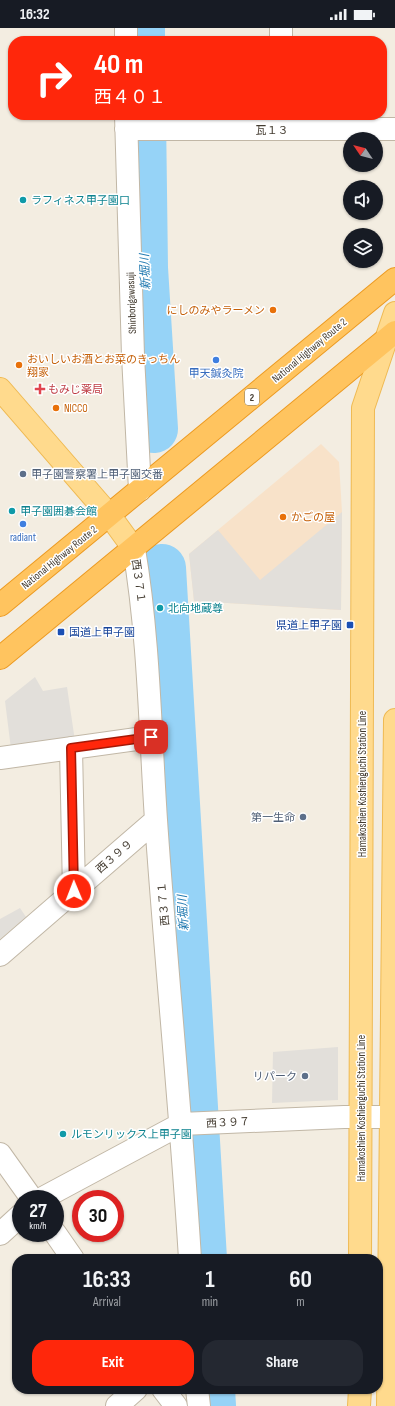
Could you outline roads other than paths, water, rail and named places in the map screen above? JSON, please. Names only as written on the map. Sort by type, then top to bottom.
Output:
[{"type":"highway","name":"National Highway Route 2","points":[[0,605],[110,516],[395,279]]},
{"type":"highway","points":[[0,658],[134,549],[390,336]]},
{"type":"main road","name":"Hamakoshien Koshienguchi Station Line","points":[[360,1254],[362,1117],[363,408],[390,336],[395,313]]},
{"type":"main road","points":[[0,389],[110,516],[134,549]]},
{"type":"main road","points":[[388,1406],[393,1117],[395,720]]},
{"type":"main road","points":[[359,1406],[360,1394]]},
{"type":"street","name":"瓦１３","points":[[134,126],[279,122],[395,129]]},
{"type":"street","name":"Shinborigawasuji","points":[[134,126],[133,356],[140,490]]},
{"type":"street","name":"西３７１","points":[[134,549],[144,616],[156,820],[188,1124],[190,1254]]},
{"type":"street","points":[[0,758],[151,737]]},
{"type":"street","points":[[71,748],[74,891]]},
{"type":"street","name":"西３９９","points":[[0,955],[156,820]]},
{"type":"street","name":"西３９７","points":[[59,1190],[188,1124],[393,1117]]},
{"type":"street","points":[[0,1154],[26,1190]]},
{"type":"street","points":[[0,1234],[12,1223]]},
{"type":"street","points":[[61,1242],[70,1254]]},
{"type":"street","points":[[117,1406],[130,1394]]},
{"type":"street","points":[[167,1394],[176,1406]]},
{"type":"street","points":[[198,1394],[198,1406]]},
{"type":"waterway","name":"新堀川","points":[[141,28],[141,36]]},
{"type":"waterway","name":"新堀川","points":[[142,120],[144,268],[154,429]]},
{"type":"waterway","name":"新堀川","points":[[162,568],[203,1254]]},
{"type":"waterway","name":"新堀川","points":[[211,1394],[212,1406]]},
{"type":"place","name":"ラフィネス甲子園口","points":[[23,200]]},
{"type":"place","name":"にしのみやラーメン","points":[[273,310]]},
{"type":"place","name":"甲天鍼灸院","points":[[216,360]]},
{"type":"place","name":"おいしいお酒とお菜のきっちん 翔家","points":[[19,365]]},
{"type":"place","name":"もみじ薬局","points":[[40,389]]},
{"type":"place","name":"NICCO","points":[[56,408]]},
{"type":"place","name":"甲子園警察署上甲子園交番","points":[[23,474]]},
{"type":"place","name":"甲子園囲碁会館","points":[[12,511]]},
{"type":"place","name":"かごの屋","points":[[283,517]]},
{"type":"place","name":"radiant","points":[[23,524]]},
{"type":"place","name":"北向地蔵尊","points":[[160,608]]},
{"type":"place","name":"県道上甲子園","points":[[350,625]]},
{"type":"place","name":"国道上甲子園","points":[[61,632]]},
{"type":"place","name":"第一生命","points":[[303,817]]},
{"type":"place","name":"リパーク","points":[[305,1076]]},
{"type":"place","name":"ルモンリックス上甲子園","points":[[63,1134]]}]
